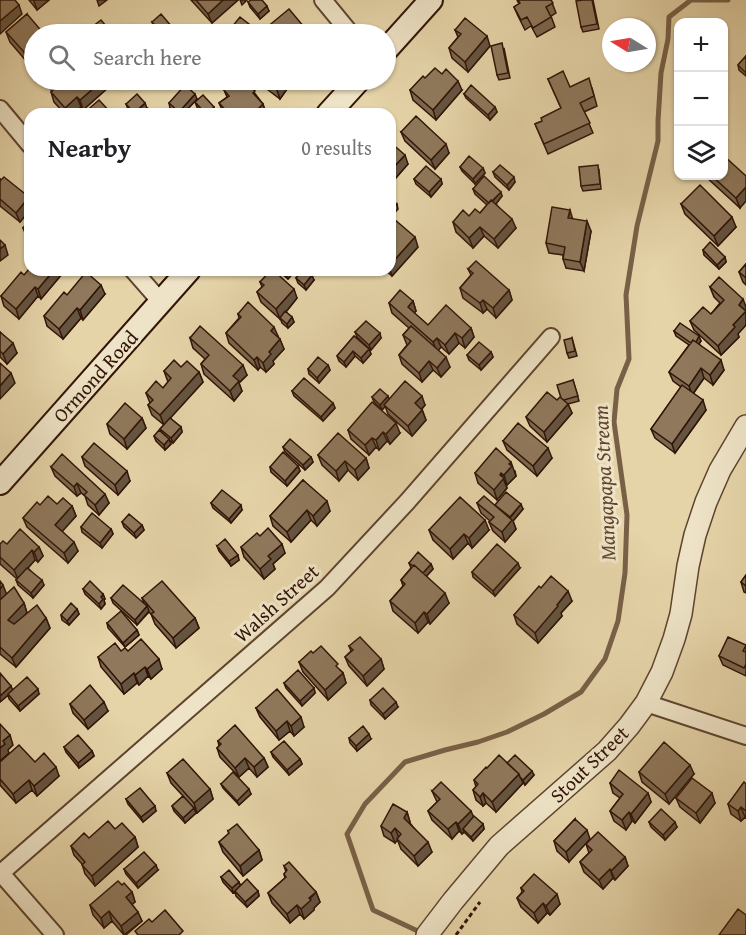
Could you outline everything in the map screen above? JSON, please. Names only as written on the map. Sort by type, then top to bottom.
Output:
[{"type":"main road","points":[[396,39],[431,0]]},
{"type":"main road","points":[[333,108],[350,90]]},
{"type":"main road","name":"Ormond Road","points":[[0,483],[184,276]]},
{"type":"street","points":[[323,0],[343,24]]},
{"type":"street","points":[[0,109],[24,138]]},
{"type":"street","points":[[138,276],[161,302]]},
{"type":"street","name":"Walsh Street","points":[[1,873],[327,588],[407,502],[551,337]]},
{"type":"street","name":"Stout Street","points":[[431,930],[500,846],[607,751],[646,703],[662,672],[674,639],[681,614],[695,535],[706,502],[720,470],[746,426]]},
{"type":"street","points":[[646,703],[746,736]]},
{"type":"street","points":[[1,873],[55,935]]},
{"type":"path","points":[[456,935],[480,903]]},
{"type":"building","points":[[0,0],[15,0],[19,5],[0,21]]},
{"type":"building","points":[[196,0],[223,0],[208,14]]},
{"type":"building","points":[[262,0],[267,6],[258,14],[248,2]]},
{"type":"building","points":[[518,0],[551,0],[553,3],[546,7],[551,17],[533,28],[527,17],[521,20],[514,7],[520,3]]},
{"type":"building","points":[[592,0],[597,24],[581,27],[576,1]]},
{"type":"building","points":[[289,9],[302,24],[271,24]]},
{"type":"building","points":[[27,14],[36,24],[24,24],[24,52],[6,32]]},
{"type":"building","points":[[161,14],[170,24],[154,24],[152,22]]},
{"type":"building","points":[[240,17],[249,24],[234,24]]},
{"type":"building","points":[[465,18],[487,36],[465,62],[449,48],[461,34],[455,30]]},
{"type":"building","points":[[502,43],[508,73],[497,75],[491,46]]},
{"type":"building","points":[[746,56],[746,73],[738,65]]},
{"type":"building","points":[[435,68],[442,74],[446,69],[458,81],[433,110],[410,90],[423,76],[425,78]]},
{"type":"building","points":[[563,71],[570,87],[589,78],[594,96],[580,103],[590,123],[544,144],[535,124],[542,121],[541,118],[561,108],[548,79]]},
{"type":"building","points":[[471,85],[495,107],[488,115],[464,94]]},
{"type":"building","points":[[53,90],[92,90],[80,100],[77,97],[65,108],[51,92]]},
{"type":"building","points":[[181,90],[191,90],[195,94],[183,108],[175,108],[169,103]]},
{"type":"building","points":[[224,90],[254,90],[253,93],[263,104],[259,108],[224,108],[219,103],[229,96]]},
{"type":"building","points":[[137,94],[145,103],[140,108],[130,108],[126,104]]},
{"type":"building","points":[[203,95],[214,107],[200,108],[195,102]]},
{"type":"building","points":[[99,100],[106,108],[90,108]]},
{"type":"building","points":[[416,116],[446,144],[431,160],[401,132]]},
{"type":"building","points":[[396,147],[405,155],[396,165]]},
{"type":"building","points":[[469,156],[483,168],[473,179],[460,167]]},
{"type":"building","points":[[728,160],[746,176],[746,187],[736,198],[716,180],[728,180]]},
{"type":"building","points":[[500,165],[514,177],[507,185],[493,172]]},
{"type":"building","points":[[598,165],[600,184],[581,186],[579,167]]},
{"type":"building","points":[[426,166],[441,179],[429,192],[414,179]]},
{"type":"building","points":[[484,176],[501,192],[489,203],[473,189]]},
{"type":"building","points":[[4,177],[24,193],[24,203],[16,213],[0,199],[1,180]]},
{"type":"building","points":[[700,185],[732,217],[714,236],[681,204]]},
{"type":"building","points":[[491,200],[512,219],[494,239],[480,227],[469,238],[453,222],[463,210],[469,216],[475,209],[480,213]]},
{"type":"building","points":[[552,207],[570,210],[568,218],[587,221],[580,262],[563,259],[565,247],[546,243]]},
{"type":"building","points":[[396,221],[415,237],[396,258]]},
{"type":"building","points":[[710,242],[725,257],[717,265],[703,250]]},
{"type":"building","points":[[476,261],[509,290],[493,308],[483,300],[480,303],[460,288],[473,273],[468,269]]},
{"type":"building","points":[[746,264],[746,278],[739,272]]},
{"type":"building","points":[[21,272],[24,276],[49,276],[38,289],[35,287],[16,309],[1,296]]},
{"type":"building","points":[[83,276],[91,276],[101,285],[80,310],[77,308],[59,329],[44,316],[64,292],[67,295]]},
{"type":"building","points":[[266,276],[280,276],[294,289],[276,309],[257,292],[264,285],[260,282]]},
{"type":"building","points":[[298,276],[311,276],[304,285],[296,278]]},
{"type":"building","points":[[719,277],[743,299],[739,305],[746,311],[718,346],[690,321],[703,307],[711,314],[724,300],[710,287]]},
{"type":"building","points":[[400,290],[413,301],[408,307],[428,325],[446,305],[471,328],[462,338],[455,333],[445,345],[437,338],[433,342],[389,303]]},
{"type":"building","points":[[248,302],[274,327],[271,331],[280,339],[263,363],[257,357],[254,360],[226,333],[241,317],[238,314]]},
{"type":"building","points":[[285,311],[292,317],[287,324],[280,318]]},
{"type":"building","points":[[366,321],[380,333],[369,345],[355,332]]},
{"type":"building","points":[[680,323],[699,336],[696,342],[693,340],[691,343],[674,331]]},
{"type":"building","points":[[200,326],[243,365],[233,376],[239,381],[230,391],[201,364],[209,355],[190,338]]},
{"type":"building","points":[[411,326],[446,357],[437,368],[429,361],[419,373],[399,355],[411,341],[403,335]]},
{"type":"building","points":[[0,332],[13,343],[3,354],[0,351]]},
{"type":"building","points":[[354,336],[369,349],[361,358],[353,351],[344,362],[337,356]]},
{"type":"building","points":[[572,338],[575,351],[567,353],[564,340]]},
{"type":"building","points":[[693,340],[721,360],[710,375],[701,368],[689,386],[669,372]]},
{"type":"building","points":[[479,342],[491,352],[479,365],[467,355]]},
{"type":"building","points":[[318,357],[328,365],[317,378],[308,369]]},
{"type":"building","points":[[174,360],[181,367],[187,361],[199,372],[160,415],[148,405],[153,400],[146,393],[156,381],[163,388],[171,378],[164,371]]},
{"type":"building","points":[[0,363],[11,373],[0,386]]},
{"type":"building","points":[[304,378],[333,403],[321,417],[292,391]]},
{"type":"building","points":[[573,380],[578,396],[564,400],[561,398],[557,385]]},
{"type":"building","points":[[405,381],[422,396],[415,403],[422,410],[408,426],[384,405]]},
{"type":"building","points":[[682,385],[703,400],[672,444],[651,429]]},
{"type":"building","points":[[380,389],[388,396],[380,405],[372,397]]},
{"type":"building","points":[[547,392],[557,400],[560,397],[568,404],[544,432],[526,417]]},
{"type":"building","points":[[372,402],[396,423],[386,434],[383,432],[376,440],[372,438],[365,445],[348,430]]},
{"type":"building","points":[[125,403],[142,418],[124,439],[107,424]]},
{"type":"building","points":[[170,418],[181,427],[171,438],[160,429]]},
{"type":"building","points":[[518,423],[548,448],[533,466],[503,441]]},
{"type":"building","points":[[159,430],[169,439],[164,445],[154,436]]},
{"type":"building","points":[[338,433],[366,458],[355,470],[345,461],[336,471],[318,455]]},
{"type":"building","points":[[290,439],[311,457],[303,465],[283,447]]},
{"type":"building","points":[[94,443],[127,471],[115,485],[82,457]]},
{"type":"building","points":[[496,448],[511,462],[509,464],[512,466],[504,475],[501,473],[500,475],[504,478],[494,490],[475,473]]},
{"type":"building","points":[[283,452],[298,466],[285,481],[270,467]]},
{"type":"building","points":[[62,454],[105,494],[95,505],[84,495],[87,492],[77,483],[74,487],[51,467]]},
{"type":"building","points":[[303,480],[327,501],[313,516],[307,510],[287,532],[270,516]]},
{"type":"building","points":[[222,490],[241,505],[229,519],[211,503]]},
{"type":"building","points":[[506,492],[521,504],[510,517],[495,505]]},
{"type":"building","points":[[48,496],[57,504],[63,498],[72,506],[55,525],[74,542],[64,553],[23,518],[37,502],[40,505]]},
{"type":"building","points":[[484,496],[512,520],[502,532],[489,522],[494,517],[477,503]]},
{"type":"building","points":[[460,497],[485,520],[469,538],[464,534],[450,549],[429,530]]},
{"type":"building","points":[[92,513],[111,529],[100,543],[81,527]]},
{"type":"building","points":[[129,514],[142,525],[134,533],[122,522]]},
{"type":"building","points":[[268,528],[282,544],[268,556],[271,559],[260,569],[241,547],[257,533],[260,536]]},
{"type":"building","points":[[20,529],[39,547],[34,552],[32,550],[14,570],[0,557],[0,544],[3,541],[7,544]]},
{"type":"building","points":[[225,539],[238,555],[229,561],[217,546]]},
{"type":"building","points":[[497,544],[518,563],[493,591],[472,572]]},
{"type":"building","points":[[418,552],[431,564],[423,573],[409,563]]},
{"type":"building","points":[[414,565],[445,593],[427,614],[424,612],[415,623],[390,601],[405,584],[401,580]]},
{"type":"building","points":[[27,568],[42,580],[31,593],[16,580]]},
{"type":"building","points":[[746,575],[746,586],[741,582]]},
{"type":"building","points":[[551,576],[568,591],[535,633],[514,615],[539,586],[541,588]]},
{"type":"building","points":[[90,581],[103,594],[101,597],[103,599],[99,604],[83,589]]},
{"type":"building","points":[[162,581],[195,618],[173,638],[151,614],[154,612],[142,598]]},
{"type":"building","points":[[123,585],[147,606],[135,620],[111,598]]},
{"type":"building","points":[[14,587],[24,603],[8,620],[14,624],[37,605],[46,618],[12,658],[0,647],[0,600]]},
{"type":"building","points":[[71,603],[77,609],[67,621],[61,615]]},
{"type":"building","points":[[121,611],[137,630],[123,643],[107,623]]},
{"type":"building","points":[[360,637],[381,659],[363,676],[345,657],[353,650],[349,646]]},
{"type":"building","points":[[728,637],[746,645],[743,651],[746,652],[744,668],[719,656]]},
{"type":"building","points":[[141,639],[159,659],[147,669],[145,667],[135,675],[134,673],[121,684],[98,657],[115,643],[121,651],[125,648],[128,651]]},
{"type":"building","points":[[321,646],[338,664],[336,666],[343,673],[325,690],[299,662],[311,651],[313,653]]},
{"type":"building","points":[[298,670],[314,688],[300,701],[284,683]]},
{"type":"building","points":[[0,673],[11,686],[0,696]]},
{"type":"building","points":[[27,677],[38,689],[18,706],[8,694]]},
{"type":"building","points":[[90,685],[104,702],[84,720],[70,704]]},
{"type":"building","points":[[383,688],[396,702],[383,714],[370,700]]},
{"type":"building","points":[[277,689],[301,717],[291,726],[287,721],[276,731],[256,708]]},
{"type":"building","points":[[0,724],[10,735],[3,741],[5,744],[0,748]]},
{"type":"building","points":[[235,725],[264,758],[254,767],[245,758],[235,768],[217,748],[221,744],[218,741]]},
{"type":"building","points":[[363,726],[369,734],[356,746],[349,738]]},
{"type":"building","points":[[78,735],[92,751],[78,763],[64,747]]},
{"type":"building","points":[[284,741],[300,759],[287,770],[271,752]]},
{"type":"building","points":[[664,742],[690,765],[665,794],[639,772]]},
{"type":"building","points":[[19,745],[35,762],[44,753],[56,767],[34,786],[29,780],[13,794],[0,779],[0,762]]},
{"type":"building","points":[[499,755],[519,774],[492,802],[483,793],[480,797],[473,790],[478,784],[474,780]]},
{"type":"building","points":[[515,755],[532,771],[523,780],[507,763]]},
{"type":"building","points":[[183,759],[210,789],[194,803],[167,773]]},
{"type":"building","points":[[619,770],[648,793],[631,814],[629,812],[622,820],[610,811],[623,794],[610,783]]},
{"type":"building","points":[[233,772],[249,789],[237,801],[221,784]]},
{"type":"building","points":[[692,778],[712,793],[696,813],[676,798]]},
{"type":"building","points":[[441,782],[471,811],[458,824],[456,822],[448,829],[428,811],[440,799],[432,791]]},
{"type":"building","points":[[744,782],[746,784],[746,811],[741,807],[738,811],[728,804]]},
{"type":"building","points":[[140,788],[155,806],[141,817],[126,799]]},
{"type":"building","points":[[183,796],[194,808],[183,818],[172,806]]},
{"type":"building","points":[[393,804],[407,812],[404,818],[428,842],[414,856],[397,839],[401,834],[395,828],[391,833],[381,826]]},
{"type":"building","points":[[661,809],[675,822],[663,835],[649,822]]},
{"type":"building","points":[[474,816],[483,824],[471,837],[463,829]]},
{"type":"building","points":[[575,819],[587,830],[566,852],[554,841]]},
{"type":"building","points":[[108,821],[115,829],[122,823],[135,837],[92,876],[82,865],[85,862],[71,846],[84,833],[89,838]]},
{"type":"building","points":[[237,824],[259,850],[240,866],[219,842]]},
{"type":"building","points":[[598,832],[625,857],[599,880],[580,862],[592,850],[586,844]]},
{"type":"building","points":[[144,852],[156,865],[136,883],[124,869]]},
{"type":"building","points":[[289,862],[316,892],[301,909],[297,905],[287,914],[268,893],[286,877],[284,874],[287,870],[284,866]]},
{"type":"building","points":[[229,870],[239,882],[232,888],[221,877]]},
{"type":"building","points":[[534,874],[557,894],[546,906],[543,903],[534,913],[517,898],[524,891],[521,888]]},
{"type":"building","points":[[247,879],[258,891],[245,902],[235,891]]},
{"type":"building","points":[[118,881],[122,885],[124,883],[132,892],[126,897],[138,912],[121,926],[109,911],[101,918],[90,905]]},
{"type":"building","points":[[738,909],[746,915],[746,935],[719,935]]},
{"type":"building","points":[[165,910],[183,931],[179,935],[138,935],[135,931],[149,919],[152,922]]},
{"type":"waterway","name":"Mangapapa Stream","points":[[422,933],[373,910],[347,834],[365,804],[405,762],[507,732],[544,714],[581,692],[605,659],[618,621],[625,573],[627,515],[614,422],[617,389],[629,359],[626,295],[637,226],[658,141],[661,73],[668,39],[669,17],[691,0],[728,0]]}]
